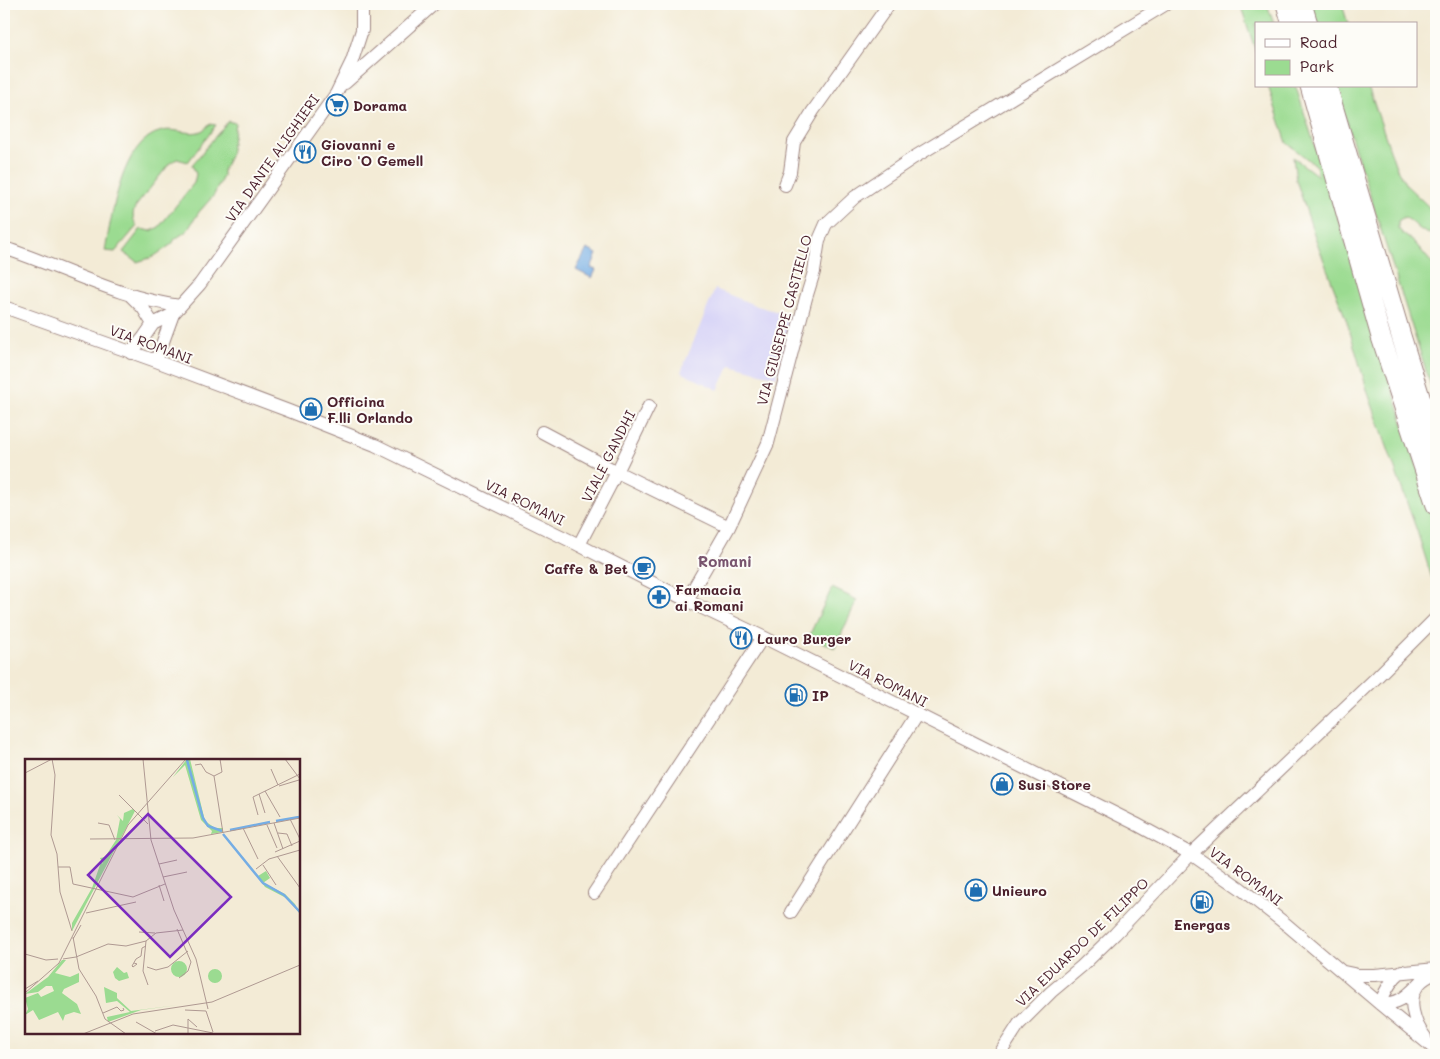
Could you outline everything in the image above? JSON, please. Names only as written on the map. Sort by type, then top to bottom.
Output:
[{"type":"highway","points":[[1286,4],[1291,22]]},
{"type":"highway","points":[[1302,4],[1307,22]]},
{"type":"highway","points":[[1311,88],[1382,337],[1436,505]]},
{"type":"highway","points":[[1328,88],[1436,448]]},
{"type":"street","name":"VIA DANTE ALIGHIERI","points":[[156,361],[163,338],[177,310],[221,256],[340,88],[352,61],[362,30],[362,4]]},
{"type":"street","points":[[340,88],[434,4]]},
{"type":"street","points":[[785,185],[790,172],[794,142],[889,4]]},
{"type":"street","name":"VIA GIUSEPPE CASTIELLO","points":[[687,600],[729,526],[768,444],[814,272],[819,240],[826,224],[855,197],[913,158],[1166,4]]},
{"type":"street","points":[[4,248],[131,296],[164,304],[177,310]]},
{"type":"street","points":[[131,296],[143,308],[153,324]]},
{"type":"street","name":"VIA ROMANI","points":[[4,306],[156,361],[375,445],[1136,824],[1216,870],[1344,972],[1434,1048]]},
{"type":"street","name":"VIA DANTE ALIGHIERI","points":[[131,352],[144,338],[153,324],[177,310]]},
{"type":"street","name":"VIALE GANDHI","points":[[579,545],[650,406]]},
{"type":"street","points":[[542,432],[617,472],[729,526]]},
{"type":"street","name":"VIA EDUARDO DE FILIPPO","points":[[999,1055],[1019,1024],[1051,992],[1082,966],[1115,934],[1191,854],[1436,618]]},
{"type":"street","points":[[594,893],[763,637]]},
{"type":"street","points":[[791,912],[916,714]]},
{"type":"street","points":[[1402,971],[1388,986],[1380,1004],[1398,1001],[1436,971]]},
{"type":"street","points":[[1344,972],[1375,974],[1402,971],[1436,971]]},
{"type":"street","points":[[1419,984],[1414,993],[1413,1011],[1420,1031],[1434,1048]]},
{"type":"shaded area","points":[[715,289],[757,306],[793,316],[776,377],[730,365],[718,390],[681,372]]},
{"type":"green space","points":[[1240,4],[1267,4],[1273,22],[1255,22],[1255,49]]},
{"type":"green space","points":[[1309,4],[1342,4],[1347,22],[1314,22]]},
{"type":"green space","points":[[1269,88],[1296,88],[1427,497],[1436,532],[1436,591],[1417,531],[1368,393],[1347,322],[1296,180],[1293,157],[1318,176],[1316,166],[1287,143]]},
{"type":"green space","points":[[1336,88],[1369,88],[1396,167],[1406,185],[1429,207],[1432,213],[1434,228],[1429,234],[1404,217],[1398,221],[1398,228],[1415,243],[1436,268],[1436,402]]},
{"type":"green space","points":[[228,121],[235,123],[230,156],[223,170],[223,176],[214,195],[199,212],[187,231],[153,257],[137,262],[123,252],[141,229],[151,231],[159,227],[194,183],[196,174],[192,165]]},
{"type":"green space","points":[[209,124],[216,125],[188,162],[177,159],[170,163],[136,206],[133,216],[137,226],[115,252],[105,251],[115,200],[128,164],[137,149],[148,137],[162,131],[194,133],[205,129]]},
{"type":"green space","points":[[832,588],[857,600],[835,648],[809,636]]},
{"type":"water","points":[[587,249],[597,254],[591,268],[596,270],[592,278],[576,270]]},
{"type":"place","name":"Dorama","points":[[337,105]]},
{"type":"place","name":"Giovanni e Ciro 'O Gemell","points":[[305,152]]},
{"type":"place","name":"Officina F.lli Orlando","points":[[311,409]]},
{"type":"place","name":"Caffe & Bet","points":[[644,568]]},
{"type":"place","name":"Farmacia ai Romani","points":[[659,597]]},
{"type":"place","name":"Lauro Burger","points":[[741,638]]},
{"type":"place","name":"IP","points":[[796,695]]},
{"type":"place","name":"Susi Store","points":[[1002,784]]},
{"type":"place","name":"Unieuro","points":[[976,890]]},
{"type":"place","name":"Energas","points":[[1202,902]]},
{"type":"district","name":"Romani","points":[[725,561]]}]
